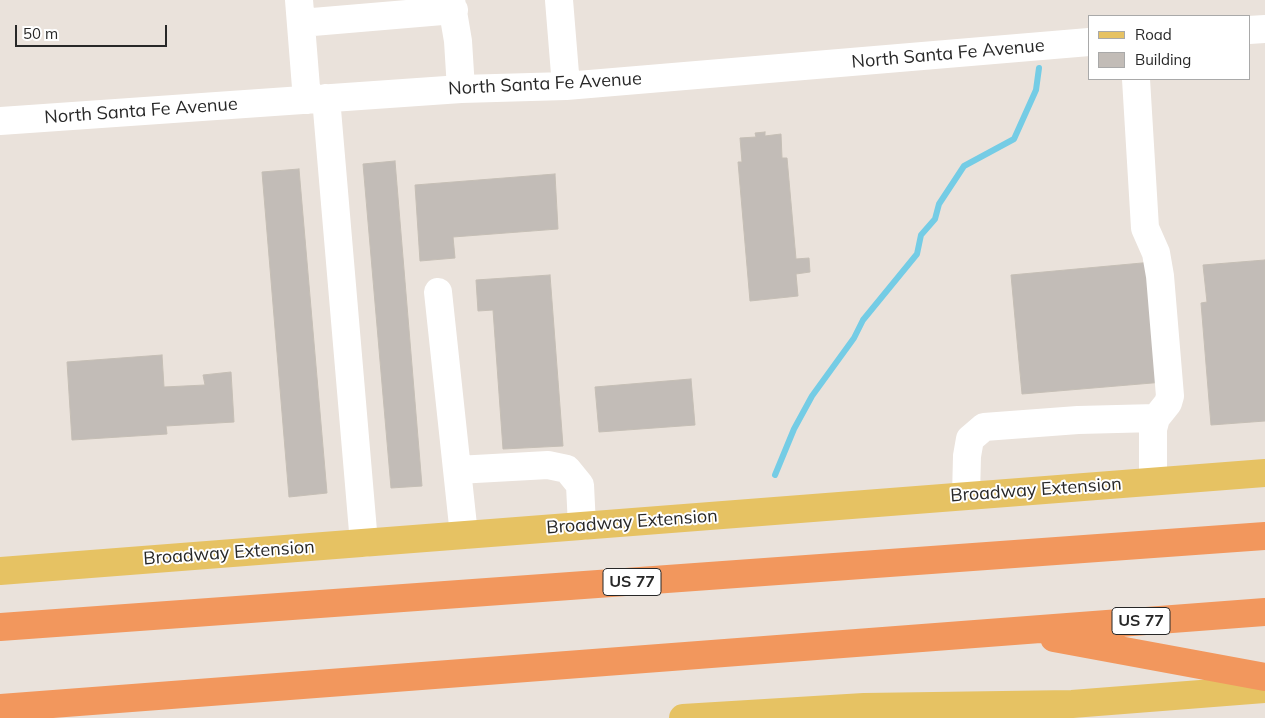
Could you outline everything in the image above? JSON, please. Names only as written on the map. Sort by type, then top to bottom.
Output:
[{"type":"highway","name":"US 77","points":[[0,627],[1265,536]]},
{"type":"highway","name":"US 77","points":[[0,708],[1265,612]]},
{"type":"highway","points":[[1018,631],[1265,677]]},
{"type":"main road","name":"Broadway Extension","points":[[0,571],[1265,473]]},
{"type":"main road","points":[[683,718],[864,707],[993,712],[1265,689]]},
{"type":"street","points":[[559,0],[566,86]]},
{"type":"street","points":[[364,543],[316,99],[300,11],[453,5],[461,89]]},
{"type":"street","points":[[1250,30],[1265,29]]},
{"type":"street","name":"North Santa Fe Avenue","points":[[0,122],[461,89],[566,86],[1088,42]]},
{"type":"street","points":[[1136,80],[1145,228],[1156,253],[1160,276],[1170,396],[1168,404],[1156,418],[1152,449],[1153,481]]},
{"type":"street","points":[[438,292],[464,535]]},
{"type":"street","points":[[966,496],[967,456],[970,439],[984,427],[1078,420],[1156,418]]},
{"type":"street","points":[[457,470],[548,465],[567,468],[580,485],[582,526]]},
{"type":"building","points":[[765,132],[765,136],[781,134],[782,158],[787,158],[796,259],[809,258],[810,272],[796,274],[798,296],[750,301],[738,162],[742,162],[740,138],[756,137],[755,133]]},
{"type":"building","points":[[395,161],[422,486],[391,488],[363,164]]},
{"type":"building","points":[[299,169],[327,493],[289,497],[262,172]]},
{"type":"building","points":[[555,174],[558,229],[453,237],[455,258],[420,261],[415,185]]},
{"type":"building","points":[[1265,260],[1265,421],[1211,425],[1201,303],[1207,302],[1203,265]]},
{"type":"building","points":[[1153,262],[1164,382],[1022,394],[1011,275]]},
{"type":"building","points":[[550,275],[563,446],[503,449],[493,310],[478,311],[476,280]]},
{"type":"building","points":[[162,355],[164,387],[205,385],[203,375],[231,372],[234,422],[166,426],[167,434],[72,440],[67,362]]},
{"type":"building","points":[[691,379],[695,425],[599,432],[595,387]]},
{"type":"waterway","points":[[775,475],[794,429],[812,396],[854,338],[863,320],[917,254],[921,235],[935,219],[939,204],[964,166],[1014,139],[1036,90],[1039,68]]}]
